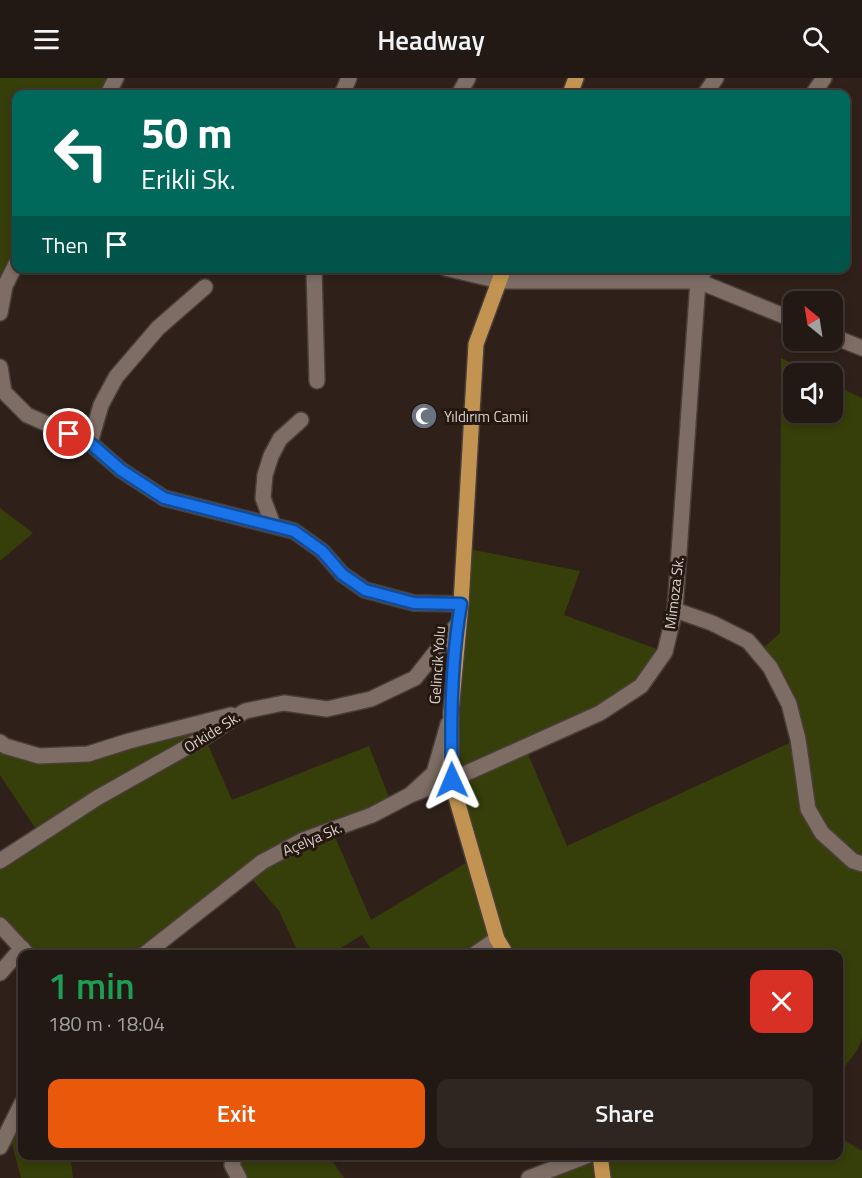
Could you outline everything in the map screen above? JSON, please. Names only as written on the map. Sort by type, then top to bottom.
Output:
[{"type":"main road","name":"Gelincik Yolu","points":[[502,275],[476,344],[461,604],[457,626],[451,712],[452,780],[497,939],[504,950]]},
{"type":"main road","points":[[601,1160],[603,1178]]},
{"type":"street","points":[[0,313],[5,286],[12,272]]},
{"type":"street","points":[[314,273],[318,381]]},
{"type":"street","points":[[486,273],[502,275],[702,275],[783,315]]},
{"type":"street","name":"Mimoza Sk.","points":[[410,795],[452,780],[600,713],[641,686],[665,652],[675,610],[702,275]]},
{"type":"street","points":[[90,443],[101,405],[116,376],[158,328],[205,287]]},
{"type":"street","points":[[843,340],[862,348]]},
{"type":"street","points":[[0,367],[4,392],[27,415],[90,443],[121,470],[164,498],[294,531],[322,551],[342,574],[365,590],[414,603],[461,604]]},
{"type":"street","points":[[273,525],[263,498],[265,476],[271,456],[280,439],[301,420]]},
{"type":"street","points":[[675,610],[712,623],[748,641],[770,667],[789,704],[798,739],[808,808],[822,833],[854,861],[862,864]]},
{"type":"street","name":"Orkide Sk.","points":[[0,861],[97,798],[205,737],[245,711],[284,703],[327,709],[371,699],[415,678],[457,626]]},
{"type":"street","points":[[0,742],[5,746],[39,756],[88,754],[245,711]]},
{"type":"street","name":"Açelya Sk.","points":[[150,950],[262,862],[303,840],[372,815],[410,795],[434,773],[451,712]]},
{"type":"street","points":[[0,925],[23,950]]},
{"type":"street","points":[[482,950],[497,939]]},
{"type":"street","points":[[0,973],[18,956]]},
{"type":"street","points":[[0,1147],[18,1111]]},
{"type":"street","points":[[529,1178],[576,1160]]},
{"type":"green space","points":[[0,78],[116,78],[110,90],[12,90],[12,270],[0,286]]},
{"type":"green space","points":[[781,358],[791,363],[783,363],[783,423],[843,423],[843,389],[862,398],[862,1037],[858,1049],[843,1069],[843,950],[371,950],[362,935],[338,950],[297,950],[279,911],[247,873],[150,950],[23,950],[0,925],[0,861],[40,835],[0,775],[0,742],[5,746],[88,754],[245,711],[205,738],[232,800],[369,746],[392,805],[332,830],[371,920],[474,858],[451,780],[464,548],[580,571],[564,615],[665,652],[641,686],[525,747],[567,846],[798,739],[758,653],[780,633]]},
{"type":"green space","points":[[0,508],[33,533],[0,561]]},
{"type":"green space","points":[[18,1110],[18,1160],[71,1160],[73,1178],[21,1178],[8,1129]]},
{"type":"green space","points":[[843,1139],[862,1151],[862,1178],[529,1178],[576,1160],[843,1160]]},
{"type":"green space","points":[[236,1160],[331,1160],[344,1178],[239,1178]]},
{"type":"place","name":"Yıldırım Camii","points":[[424,416]]},
{"type":"route","points":[[69,434],[90,443],[121,470],[164,498],[294,531],[322,551],[342,574],[365,590],[414,603],[461,604],[457,626],[451,712],[452,780]]}]
